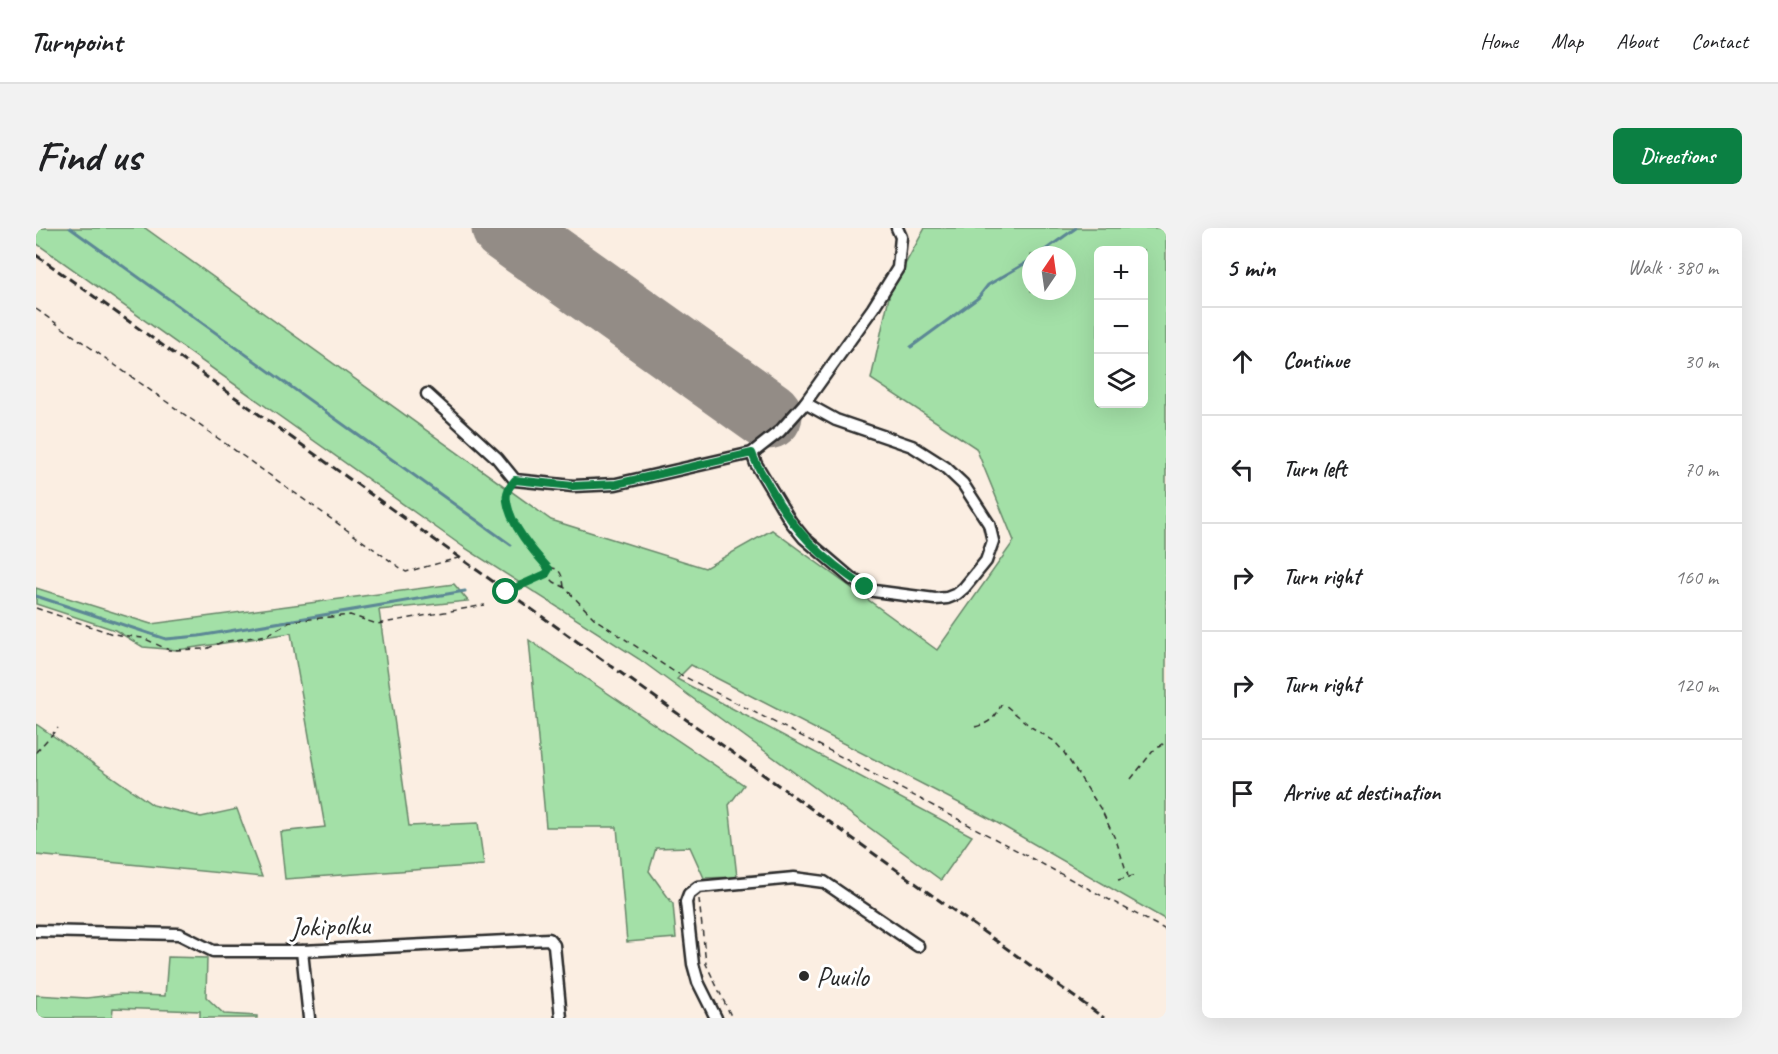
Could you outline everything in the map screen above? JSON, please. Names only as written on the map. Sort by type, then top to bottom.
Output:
[{"type":"street","points":[[427,393],[497,458],[515,480],[573,486],[616,484],[752,453],[780,431],[805,403],[873,308],[898,268],[901,237],[897,228]]},
{"type":"street","points":[[752,453],[780,506],[804,538],[828,560],[859,583],[880,592],[935,599],[947,598],[964,588],[986,561],[993,541],[989,524],[963,484],[945,467],[912,446],[836,420],[805,403]]},
{"type":"street","points":[[716,1018],[698,982],[693,964],[686,902],[689,894],[698,887],[777,880],[807,879],[824,882],[918,946]]},
{"type":"street","name":"Jokipolku","points":[[36,931],[179,934],[213,951],[302,951],[549,939],[554,945],[561,1018]]},
{"type":"street","points":[[302,951],[309,1018]]},
{"type":"path","points":[[36,309],[406,572],[458,558]]},
{"type":"path","points":[[515,480],[508,488],[506,499],[517,527],[549,569]]},
{"type":"path","points":[[506,592],[546,574],[553,567],[561,573],[564,587]]},
{"type":"path","points":[[546,574],[554,582],[564,587],[595,619],[673,671],[890,782],[1166,930]]},
{"type":"path","points":[[36,608],[113,634],[143,638],[169,650],[207,649],[222,642],[267,635],[292,621],[350,615],[377,624],[485,605]]},
{"type":"path","points":[[975,727],[992,721],[1001,705],[1004,704],[1031,727],[1059,745],[1102,811],[1117,843],[1128,876]]},
{"type":"path","points":[[36,752],[58,728]]},
{"type":"path","points":[[1131,779],[1153,751],[1166,742]]},
{"type":"path","points":[[1118,880],[1133,876]]},
{"type":"path","points":[[698,887],[706,964],[732,1018]]},
{"type":"green space","points":[[36,228],[145,228],[551,520],[705,568],[772,530],[937,650],[1014,541],[976,448],[871,379],[890,292],[925,228],[1166,228],[1166,920],[994,821],[691,665],[677,679],[972,836],[941,880],[639,659],[462,546],[36,243]]},
{"type":"green space","points":[[454,584],[468,601],[379,610],[409,826],[478,823],[484,865],[285,879],[280,832],[325,827],[291,633],[177,650],[143,647],[115,630],[36,604],[36,588],[151,624]]},
{"type":"green space","points":[[529,640],[744,785],[729,805],[737,877],[704,878],[690,847],[656,848],[649,871],[673,904],[676,938],[627,942],[617,827],[546,827]]},
{"type":"green space","points":[[36,724],[153,805],[201,817],[237,809],[262,877],[36,855]]},
{"type":"green space","points":[[168,957],[207,958],[206,997],[224,1014],[257,1016],[257,1018],[200,1018],[200,1011],[113,1008],[112,1018],[36,1018],[36,995],[87,998],[120,994],[165,996]]},
{"type":"waterway","points":[[70,228],[511,545]]},
{"type":"waterway","points":[[1051,246],[1076,228]]},
{"type":"waterway","points":[[911,347],[978,298],[988,285],[1022,265]]},
{"type":"waterway","points":[[36,596],[166,639],[199,636],[465,591]]},
{"type":"runway","points":[[506,228],[768,415]]},
{"type":"railway","points":[[36,255],[1104,1018]]},
{"type":"place","name":"Puuilo","points":[[804,976]]},
{"type":"route","points":[[506,592],[546,574],[549,569],[517,527],[509,509],[506,499],[508,488],[515,480],[573,486],[616,484],[752,453],[780,506],[804,538],[828,560],[865,587]]}]
